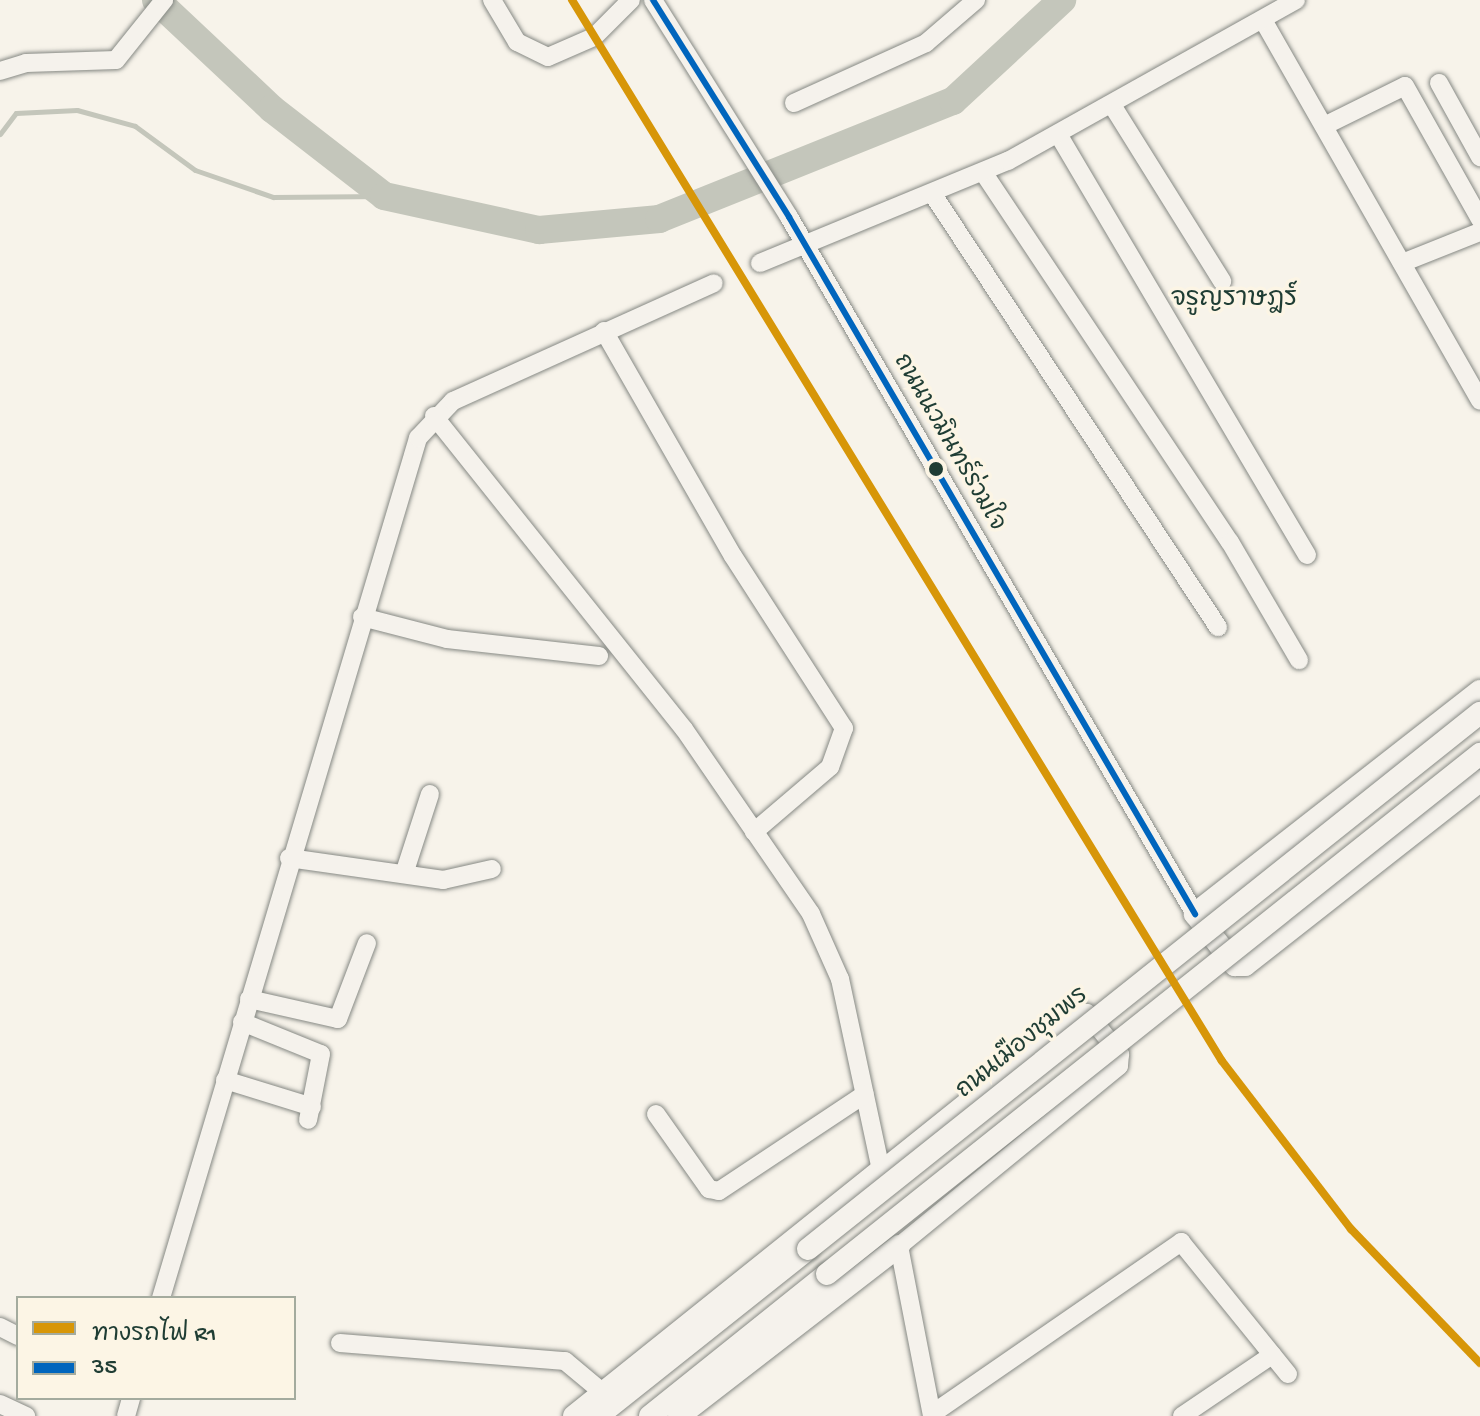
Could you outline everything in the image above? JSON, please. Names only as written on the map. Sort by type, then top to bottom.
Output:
[{"type":"main road","points":[[1480,691],[1195,914],[1235,965],[1245,965],[1480,781]]},
{"type":"main road","name":"ถนนเมืองชุมพร","points":[[598,1416],[1480,713]]},
{"type":"main road","points":[[650,1416],[1480,754]]},
{"type":"main road","points":[[574,1416],[601,1391],[881,1170]]},
{"type":"main road","points":[[679,1416],[899,1246]]},
{"type":"street","points":[[0,71],[26,63],[105,64],[147,23],[164,0]]},
{"type":"street","points":[[492,0],[517,42],[548,57],[594,37],[631,0]]},
{"type":"street","name":"ถนนนวมินทร์ร่วมใจ","points":[[653,0],[789,217],[1195,914]]},
{"type":"street","points":[[794,103],[926,43],[976,0]]},
{"type":"street","points":[[760,263],[983,172],[1112,105],[1296,0]]},
{"type":"street","points":[[1263,20],[1480,401]]},
{"type":"street","points":[[1439,83],[1480,157]]},
{"type":"street","points":[[1324,126],[1405,86],[1480,219]]},
{"type":"street","points":[[1112,105],[1222,281]]},
{"type":"street","points":[[1058,134],[1307,555]]},
{"type":"street","points":[[983,172],[1230,542],[1299,660]]},
{"type":"street","points":[[932,193],[1218,627]]},
{"type":"street","points":[[1402,263],[1480,232]]},
{"type":"street","points":[[162,1296],[289,858],[418,438],[434,416],[604,331],[714,283]]},
{"type":"street","points":[[604,331],[746,577],[844,728],[830,767],[754,832]]},
{"type":"street","points":[[434,416],[684,729],[832,952],[881,1170],[1078,1012],[1087,1013],[1120,1054],[1119,1066],[899,1246],[932,1415],[1174,1243],[1195,1252],[1288,1374]]},
{"type":"street","points":[[362,617],[447,639],[599,656]]},
{"type":"street","points":[[404,874],[430,794]]},
{"type":"street","points":[[289,858],[443,880],[492,869]]},
{"type":"street","points":[[249,999],[338,1019],[367,943]]},
{"type":"street","points":[[225,1080],[310,1114],[321,1054],[242,1022]]},
{"type":"street","points":[[656,1114],[709,1189],[719,1191],[865,1094]]},
{"type":"street","points":[[340,1343],[565,1361],[601,1391]]},
{"type":"street","points":[[1182,1416],[1272,1355]]},
{"type":"street","points":[[0,1404],[26,1416]]},
{"type":"waterway","points":[[156,0],[272,109],[384,196],[539,230],[659,219],[953,101],[1062,0]]},
{"type":"waterway","points":[[0,134],[16,113],[77,110],[135,126],[195,170],[273,197],[384,196]]},
{"type":"rail line","name":"R1","points":[[572,0],[1222,1061],[1351,1229],[1480,1363]]},
{"type":"transit line","name":"35","points":[[653,0],[789,217],[1195,914]]},
{"type":"district","name":"จรูญราษฎร์","points":[[1234,301]]}]
